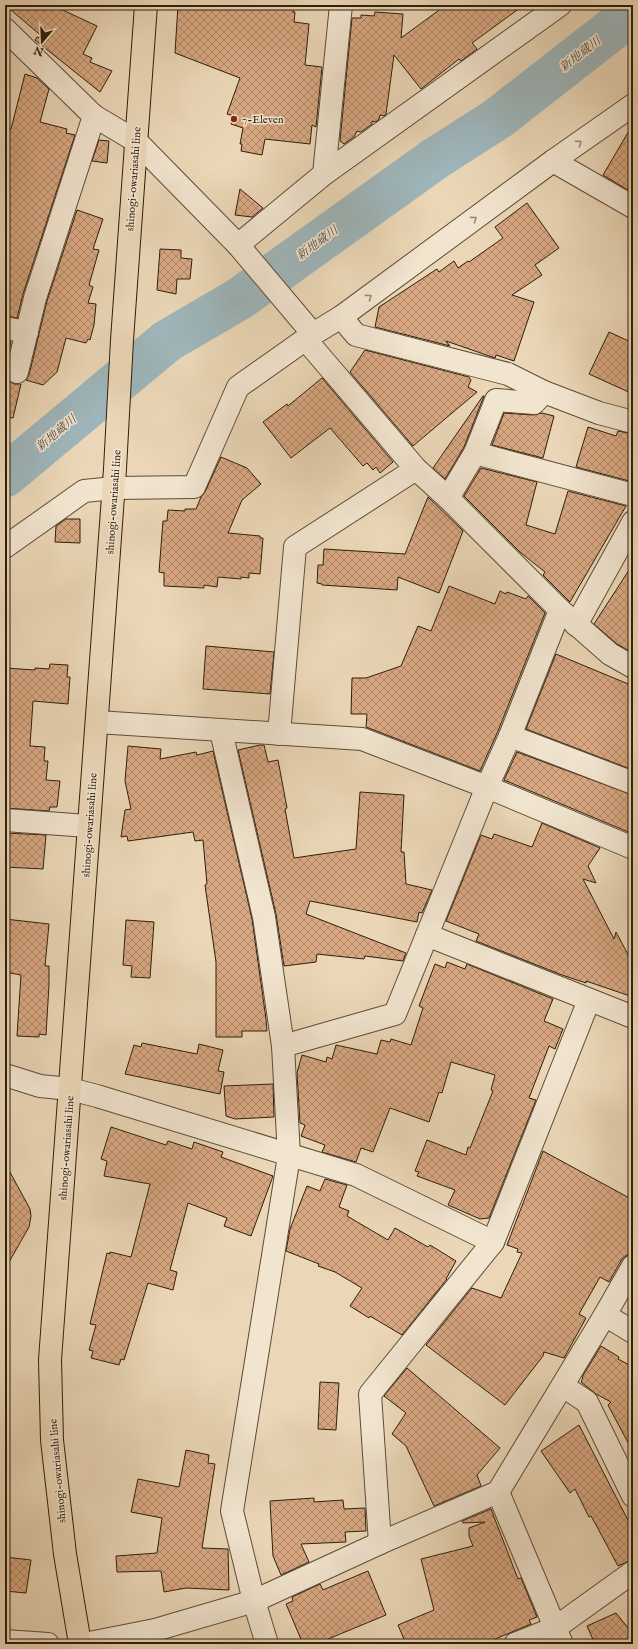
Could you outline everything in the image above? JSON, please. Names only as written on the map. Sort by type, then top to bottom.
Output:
[{"type":"main road","name":"shinogi-owariasahi line","points":[[80,1644],[65,1554],[52,1440],[50,1368],[88,826],[115,479],[122,340],[146,5]]},
{"type":"street","points":[[324,174],[341,5]]},
{"type":"street","points":[[244,251],[324,174],[560,5]]},
{"type":"street","points":[[6,33],[94,116],[136,141],[244,251],[416,469],[448,498],[576,625],[610,654],[633,667]]},
{"type":"street","points":[[5,547],[84,491],[115,479],[194,487],[238,386],[309,333],[341,317],[553,161],[633,105]]},
{"type":"street","points":[[17,372],[35,298],[94,116]]},
{"type":"street","points":[[553,161],[633,207]]},
{"type":"street","points":[[341,317],[356,335],[508,374],[544,392],[599,413],[633,422]]},
{"type":"street","points":[[5,328],[26,332]]},
{"type":"street","points":[[448,498],[475,453],[496,400],[534,403],[544,392]]},
{"type":"street","points":[[475,453],[633,495]]},
{"type":"street","points":[[279,734],[295,547],[416,469]]},
{"type":"street","points":[[576,625],[633,522]]},
{"type":"street","points":[[282,1046],[395,1014],[487,787],[510,736],[560,610]]},
{"type":"street","points":[[97,722],[362,739],[487,787],[633,848]]},
{"type":"street","points":[[221,731],[264,917],[282,1046],[289,1156],[232,1511],[254,1601],[267,1644]]},
{"type":"street","points":[[510,736],[633,783]]},
{"type":"street","points":[[5,820],[88,826]]},
{"type":"street","points":[[427,935],[633,1017]]},
{"type":"street","points":[[380,1544],[370,1394],[493,1242],[589,1000]]},
{"type":"street","points":[[5,1075],[40,1086],[70,1090],[97,1096],[289,1156],[356,1175],[493,1242]]},
{"type":"street","points":[[84,1644],[155,1630],[254,1601],[498,1492],[563,1386],[633,1266]]},
{"type":"street","points":[[605,1315],[633,1332]]},
{"type":"street","points":[[563,1386],[586,1402],[633,1496]]},
{"type":"street","points":[[498,1492],[558,1636]]},
{"type":"street","points":[[515,1644],[558,1636],[633,1572]]},
{"type":"street","points":[[5,1641],[48,1644]]},
{"type":"building","points":[[5,5],[52,5],[97,26],[83,54],[92,58],[90,62],[112,71],[100,92],[35,40],[37,37],[45,39]]},
{"type":"building","points":[[178,5],[294,5],[294,22],[309,24],[305,65],[322,67],[316,127],[312,125],[310,144],[265,139],[262,155],[241,151],[242,144],[240,144],[243,128],[231,124],[234,116],[227,114],[240,78],[175,53]]},
{"type":"building","points":[[446,5],[524,5],[472,43],[477,49],[461,61],[459,59],[421,89],[394,55],[386,114],[384,116],[380,115],[376,122],[372,121],[372,124],[361,132],[357,131],[354,137],[344,144],[340,141],[352,18],[361,18],[361,15],[374,16],[375,12],[403,14],[401,38]]},
{"type":"building","points":[[25,74],[37,78],[49,89],[40,122],[67,129],[66,133],[75,135],[23,294],[17,318],[5,316],[5,128],[11,129]]},
{"type":"building","points":[[633,124],[633,193],[603,175]]},
{"type":"building","points":[[99,140],[109,141],[107,163],[92,161]]},
{"type":"building","points":[[240,189],[263,208],[252,217],[235,215]]},
{"type":"building","points":[[527,203],[559,248],[535,265],[542,275],[512,295],[534,302],[514,361],[496,355],[495,358],[446,341],[450,346],[375,327],[379,307],[437,269],[439,272],[454,261],[458,268],[468,261],[469,262],[503,238],[495,227]]},
{"type":"building","points":[[77,210],[103,219],[93,249],[99,250],[89,285],[93,287],[88,303],[96,304],[94,325],[90,340],[88,339],[86,343],[66,338],[57,372],[43,385],[26,380],[29,375],[47,301]]},
{"type":"building","points":[[160,249],[181,250],[181,258],[192,259],[190,279],[177,279],[176,294],[157,290]]},
{"type":"building","points":[[609,332],[633,343],[633,394],[589,374]]},
{"type":"building","points":[[5,341],[11,342],[5,368]]},
{"type":"building","points":[[365,350],[469,377],[471,380],[468,387],[477,392],[413,446],[350,372]]},
{"type":"building","points":[[5,375],[9,381],[14,384],[21,384],[13,418],[5,417]]},
{"type":"building","points":[[322,378],[393,462],[380,473],[376,467],[373,470],[367,463],[363,466],[330,428],[291,458],[263,422],[287,404],[288,406]]},
{"type":"building","points":[[483,396],[464,447],[445,479],[433,468]]},
{"type":"building","points":[[504,413],[533,415],[542,413],[554,416],[543,458],[492,445]]},
{"type":"building","points":[[588,427],[616,436],[618,431],[633,434],[633,482],[576,467]]},
{"type":"building","points":[[221,457],[247,468],[261,484],[242,500],[228,533],[260,536],[260,538],[263,538],[260,574],[249,573],[249,578],[241,577],[241,579],[218,577],[217,587],[204,585],[204,588],[164,586],[164,573],[159,572],[163,521],[167,521],[168,510],[185,511],[185,509],[196,509]]},
{"type":"building","points":[[481,468],[537,482],[526,525],[555,534],[568,491],[626,506],[570,602],[543,575],[545,572],[520,552],[464,496]]},
{"type":"building","points":[[428,497],[463,531],[439,593],[398,577],[397,590],[322,585],[317,583],[318,565],[323,565],[324,549],[405,554]]},
{"type":"building","points":[[66,519],[80,519],[80,543],[55,542],[56,526]]},
{"type":"building","points":[[633,564],[633,653],[617,644],[594,624]]},
{"type":"building","points":[[449,586],[495,604],[500,591],[526,599],[528,596],[545,613],[498,731],[480,771],[366,727],[367,714],[351,714],[352,678],[366,678],[401,666],[418,626],[431,631]]},
{"type":"building","points":[[206,646],[274,652],[270,694],[203,689]]},
{"type":"building","points":[[556,654],[633,686],[633,770],[526,729]]},
{"type":"building","points":[[50,664],[68,665],[67,677],[70,677],[68,704],[33,701],[30,746],[45,747],[44,761],[48,761],[46,780],[60,781],[57,807],[50,807],[49,811],[5,808],[5,668],[35,670],[35,668],[49,669]]},
{"type":"building","points":[[264,745],[268,762],[278,760],[294,858],[356,849],[360,792],[404,795],[401,852],[404,852],[406,884],[432,890],[422,913],[419,912],[417,922],[310,901],[306,914],[406,953],[403,961],[365,956],[364,959],[317,954],[316,962],[284,966],[276,914],[238,750]]},
{"type":"building","points":[[128,746],[161,749],[160,759],[196,752],[197,755],[213,751],[252,919],[267,1031],[242,1031],[242,1037],[216,1037],[216,962],[205,885],[207,884],[203,840],[195,841],[193,832],[128,841],[127,836],[121,837],[125,810],[131,809],[125,781]]},
{"type":"building","points":[[517,752],[633,795],[633,834],[504,780]]},
{"type":"building","points":[[542,823],[600,848],[588,866],[596,883],[583,879],[614,939],[616,932],[633,964],[633,997],[586,981],[586,983],[562,975],[476,941],[479,934],[446,921],[481,835],[492,839],[494,834],[532,847]]},
{"type":"building","points":[[5,833],[46,835],[43,869],[5,867]]},
{"type":"building","points":[[5,919],[49,924],[45,966],[49,966],[46,1035],[39,1034],[39,1037],[17,1036],[21,975],[5,972]]},
{"type":"building","points":[[126,920],[154,922],[150,978],[131,977],[132,966],[123,965]]},
{"type":"building","points":[[447,962],[465,969],[467,964],[553,999],[544,1021],[563,1029],[555,1049],[549,1046],[529,1098],[536,1100],[489,1218],[480,1219],[448,1205],[455,1190],[417,1176],[419,1172],[415,1171],[427,1140],[466,1155],[468,1147],[470,1148],[493,1091],[491,1090],[495,1075],[451,1062],[442,1093],[439,1092],[429,1122],[390,1108],[373,1152],[361,1148],[356,1162],[322,1152],[325,1145],[301,1136],[305,1125],[300,1123],[297,1073],[302,1055],[326,1062],[327,1057],[332,1059],[336,1045],[377,1054],[381,1040],[390,1042],[391,1039],[411,1045],[423,1008],[419,1006],[435,964],[445,968]]},
{"type":"building","points":[[142,1043],[197,1054],[199,1044],[223,1050],[218,1071],[224,1072],[220,1094],[125,1074],[134,1045],[141,1047]]},
{"type":"building","points":[[273,1084],[274,1117],[235,1119],[226,1116],[224,1086]]},
{"type":"building","points":[[111,1127],[166,1145],[168,1141],[192,1149],[194,1142],[223,1152],[221,1157],[273,1176],[251,1236],[224,1226],[227,1218],[188,1203],[170,1270],[177,1272],[173,1290],[148,1283],[124,1360],[121,1359],[119,1365],[91,1358],[93,1351],[89,1350],[96,1325],[90,1324],[107,1253],[110,1254],[110,1252],[131,1257],[150,1184],[104,1176],[107,1161],[101,1159]]},
{"type":"building","points":[[543,1151],[633,1200],[633,1254],[627,1255],[622,1259],[609,1282],[600,1277],[579,1314],[586,1318],[564,1358],[544,1352],[543,1356],[505,1405],[426,1345],[472,1288],[501,1298],[522,1253],[517,1252],[518,1249],[507,1245]]},
{"type":"building","points":[[5,1163],[30,1209],[31,1216],[29,1227],[5,1269]]},
{"type":"building","points":[[325,1179],[347,1185],[339,1207],[349,1211],[347,1216],[388,1240],[395,1228],[428,1247],[430,1245],[456,1261],[447,1279],[402,1335],[370,1316],[369,1318],[350,1306],[362,1288],[335,1272],[318,1266],[319,1264],[286,1251],[290,1229],[307,1186],[320,1191]]},
{"type":"building","points":[[601,1346],[619,1357],[618,1359],[633,1367],[633,1452],[608,1405],[611,1402],[596,1394],[581,1382],[582,1377]]},
{"type":"building","points":[[407,1368],[500,1448],[477,1475],[481,1486],[434,1506],[406,1446],[392,1434],[406,1413],[384,1396]]},
{"type":"building","points":[[320,1382],[339,1383],[336,1430],[318,1429]]},
{"type":"building","points":[[579,1425],[633,1530],[633,1559],[618,1566],[591,1516],[589,1517],[575,1489],[570,1493],[541,1451]]},
{"type":"building","points":[[186,1450],[209,1455],[208,1463],[215,1464],[202,1548],[228,1549],[229,1590],[186,1588],[164,1592],[161,1571],[117,1572],[116,1556],[157,1553],[162,1518],[131,1512],[138,1479],[179,1487]]},
{"type":"building","points":[[314,1498],[314,1502],[343,1500],[344,1509],[365,1508],[366,1531],[345,1532],[346,1542],[301,1544],[309,1562],[281,1575],[273,1556],[270,1501]]},
{"type":"building","points":[[491,1509],[518,1579],[521,1578],[537,1617],[529,1620],[531,1624],[483,1644],[406,1644],[398,1625],[434,1610],[421,1559],[473,1546],[469,1536],[469,1528],[485,1522],[463,1523],[462,1521]]},
{"type":"building","points":[[5,1557],[31,1560],[26,1593],[5,1591]]},
{"type":"building","points":[[368,1571],[386,1615],[316,1644],[303,1644],[286,1604],[293,1601],[292,1597],[320,1584],[323,1590]]},
{"type":"building","points":[[616,1613],[633,1634],[633,1644],[595,1644],[587,1626]]},
{"type":"waterway","name":"新地蔵川","points":[[5,476],[167,341],[239,299],[436,158],[497,119],[633,13]]},
{"type":"place","name":"7-Eleven","points":[[234,119]]}]
